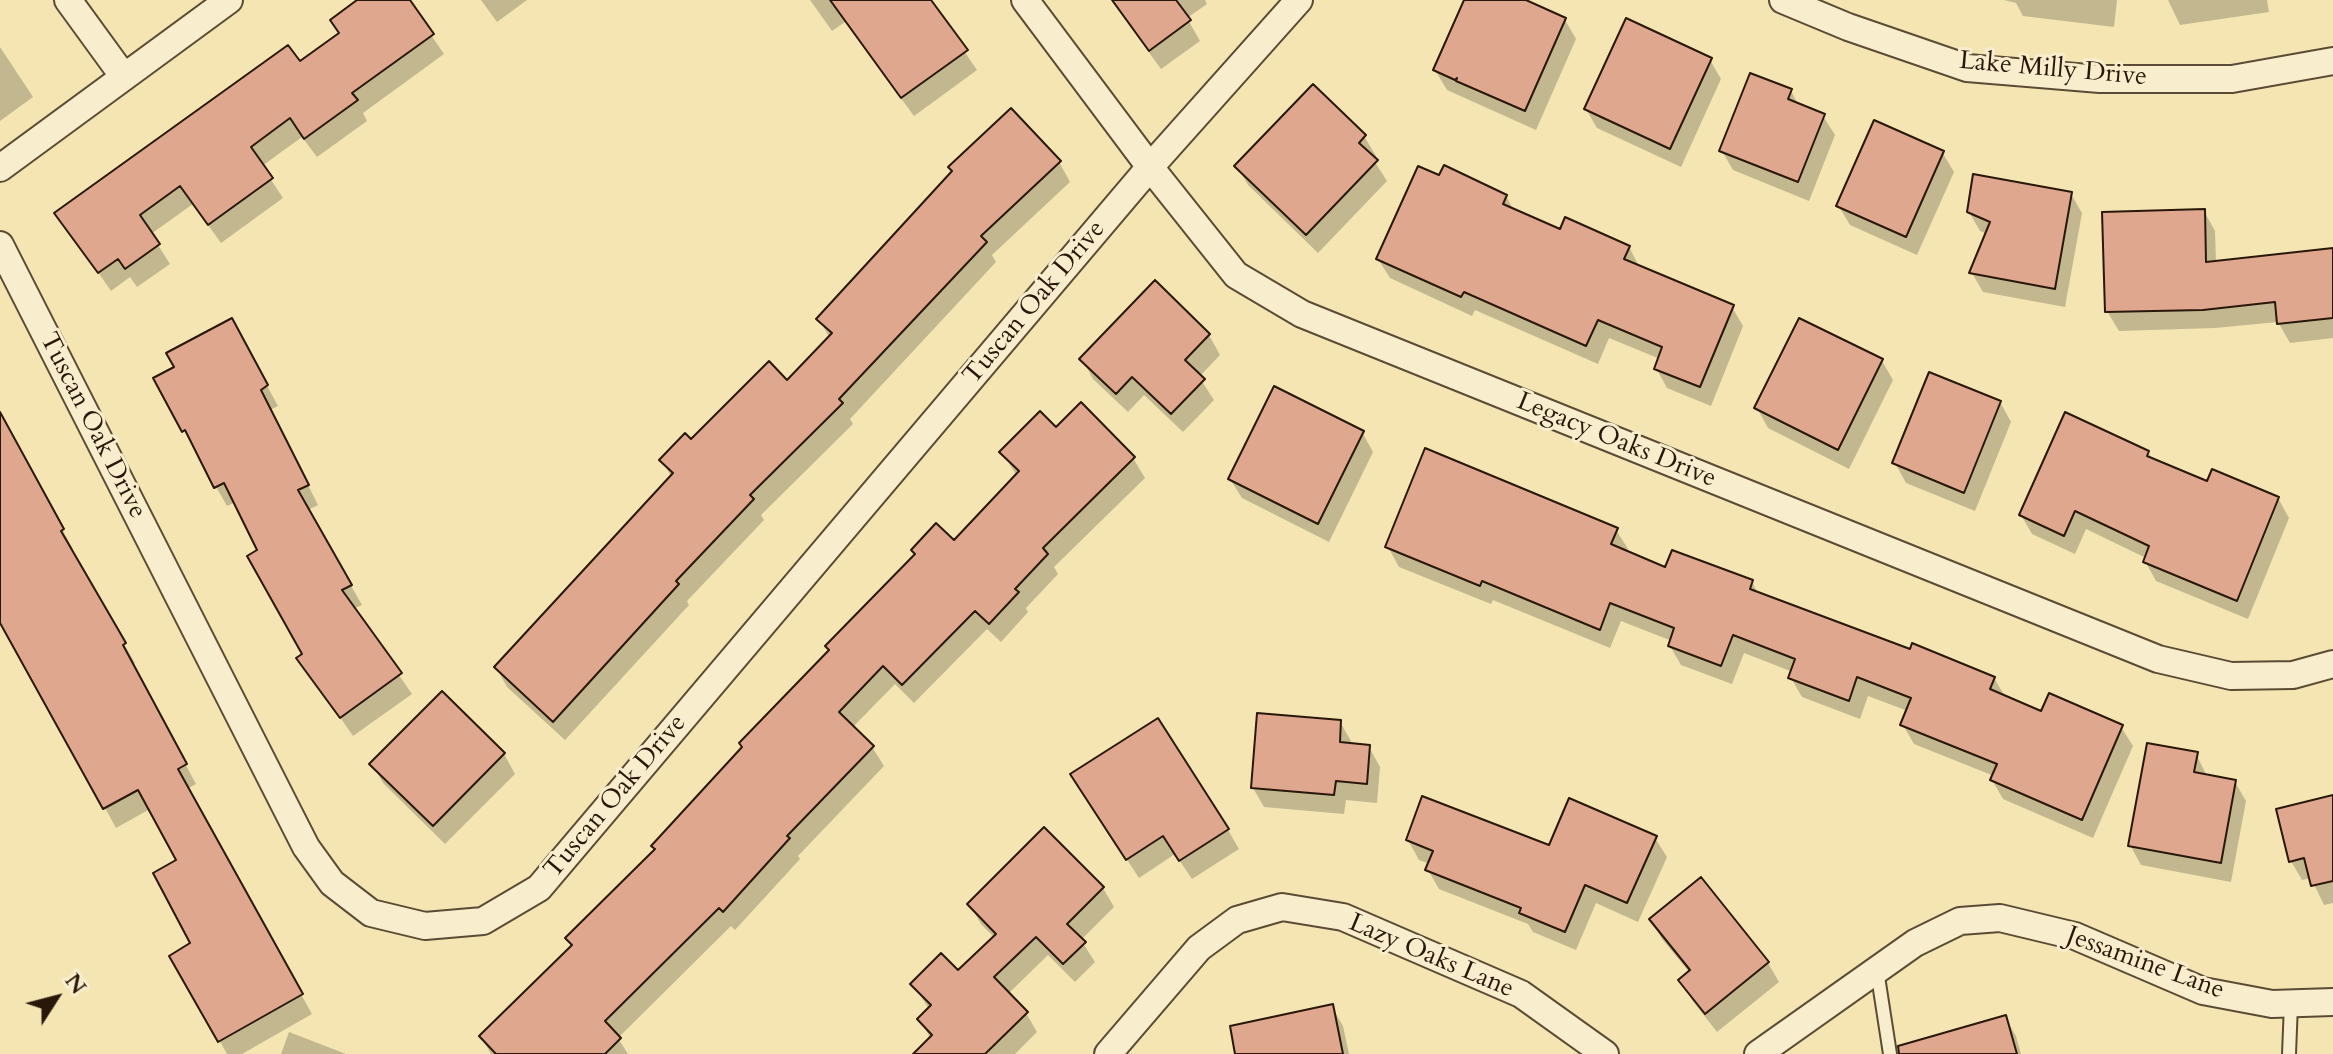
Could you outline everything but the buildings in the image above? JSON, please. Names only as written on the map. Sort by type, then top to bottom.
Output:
[{"type":"street","points":[[68,0],[124,77]]},
{"type":"street","points":[[0,168],[229,0]]},
{"type":"street","name":"Legacy Oaks Drive","points":[[1025,0],[1150,167],[1236,275],[1302,314],[2158,659],[2231,676],[2293,675],[2333,664]]},
{"type":"street","points":[[1150,167],[1299,0]]},
{"type":"street","name":"Lake Milly Drive","points":[[1783,0],[1848,27],[1967,68],[2100,79],[2232,79],[2333,61]]},
{"type":"street","name":"Tuscan Oak Drive","points":[[0,245],[306,847],[332,883],[371,913],[425,926],[483,921],[539,888],[1150,167]]},
{"type":"street","name":"Lazy Oaks Lane","points":[[1108,1054],[1199,948],[1237,920],[1282,907],[1343,917],[1521,994],[1605,1054]]},
{"type":"street","name":"Jessamine Lane","points":[[1758,1054],[1915,943],[1960,921],[2000,918],[2075,936],[2203,991],[2272,1004],[2333,1002]]},
{"type":"lane","points":[[1877,970],[1890,1054]]},
{"type":"lane","points":[[2289,1054],[2291,1004]]}]
